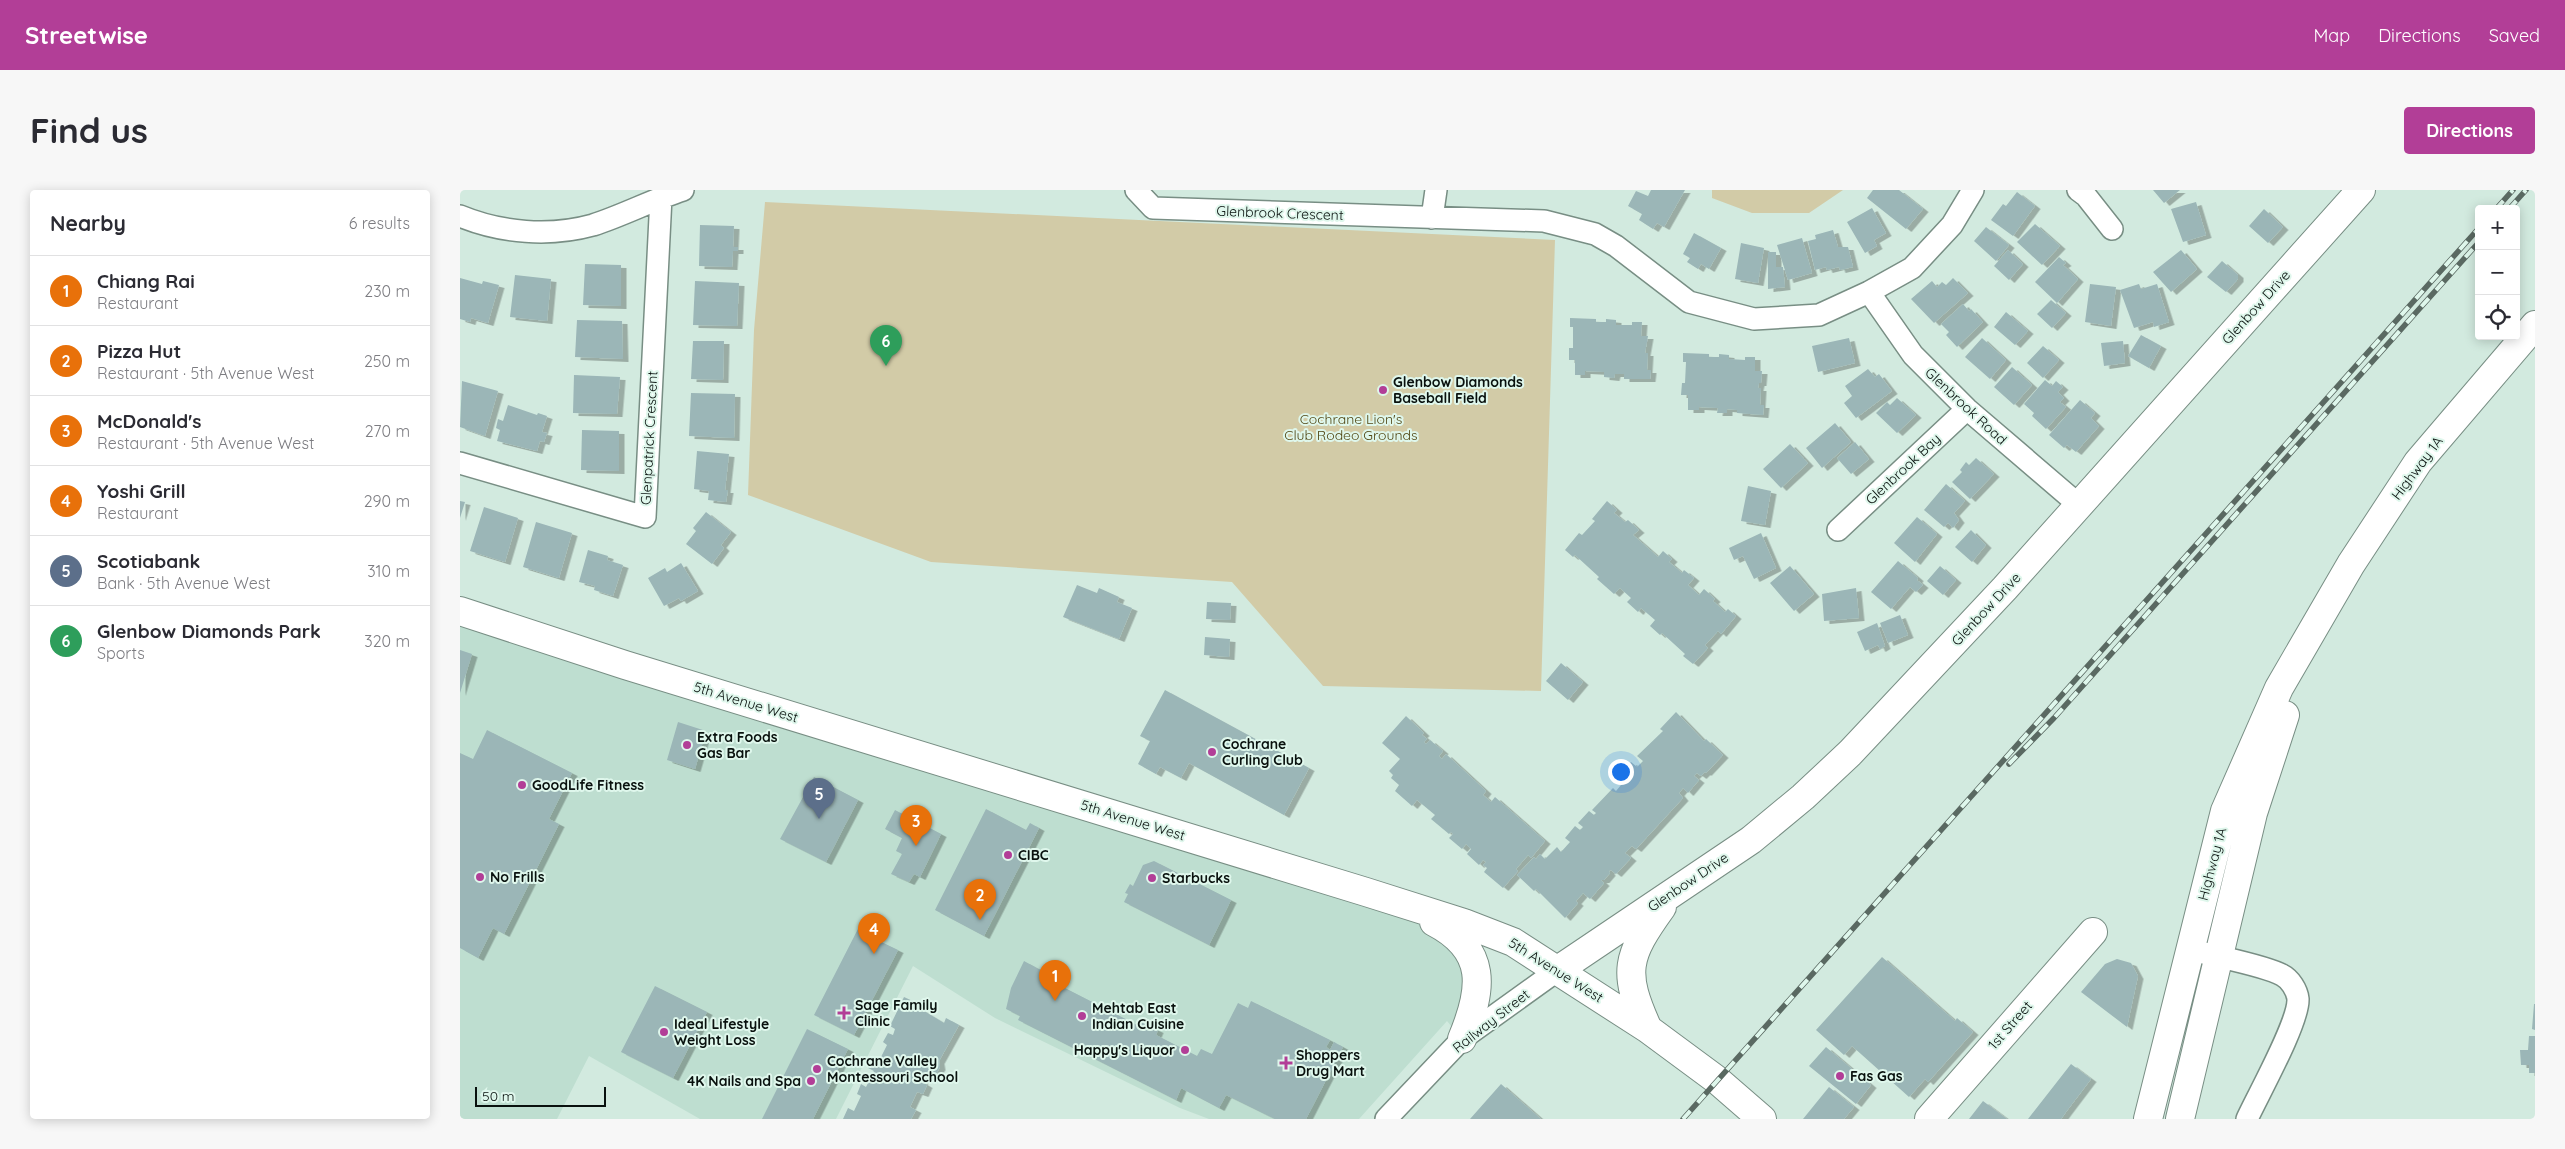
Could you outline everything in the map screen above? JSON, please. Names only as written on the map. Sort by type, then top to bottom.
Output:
[{"type":"street","points":[[460,216],[512,230],[532,232],[573,229],[612,218],[661,197],[683,190]]},
{"type":"street","name":"Glenbrook Crescent","points":[[1136,190],[1153,208],[1544,221],[1595,234],[1616,246],[1689,302],[1754,319],[1819,315],[1869,292],[1912,268],[1952,225],[1973,190]]},
{"type":"street","points":[[1432,218],[1436,190]]},
{"type":"street","points":[[2078,190],[2086,196],[2112,229]]},
{"type":"street","name":"Glenbow Drive","points":[[1558,970],[1751,840],[1850,753],[1999,595],[2361,190]]},
{"type":"street","name":"Glenpatrick Crescent","points":[[460,463],[645,517],[661,197]]},
{"type":"street","name":"Glenbrook Road","points":[[1869,292],[1913,355],[1967,409],[2079,505]]},
{"type":"street","name":"Highway 1A","points":[[2148,1119],[2225,811],[2278,688],[2351,564],[2418,462],[2535,325]]},
{"type":"street","name":"Glenbrook Bay","points":[[1838,530],[1967,409]]},
{"type":"street","name":"5th Avenue West","points":[[460,611],[625,665],[1464,923],[1513,942],[1648,1029],[1717,1080],[1762,1119]]},
{"type":"street","name":"Highway 1A","points":[[2180,1119],[2220,958],[2253,813],[2272,752],[2317,624]]},
{"type":"street","points":[[1648,1029],[1632,990],[1630,971],[1633,952],[1639,938],[1673,892]]},
{"type":"street","points":[[1394,902],[1441,926],[1458,938],[1469,950],[1476,968],[1478,986],[1474,1011],[1462,1039]]},
{"type":"street","name":"1st Street","points":[[1930,1119],[2093,932]]},
{"type":"street","points":[[2189,949],[2281,974],[2294,987],[2298,998],[2297,1011],[2290,1029],[2247,1119]]},
{"type":"street","name":"Railway Street","points":[[1386,1119],[1462,1039],[1558,970]]},
{"type":"shaded area","points":[[460,610],[1395,902],[1469,950],[1462,1039],[1447,1021],[1359,1119],[1209,1119],[1180,1108],[995,1018],[913,966],[836,1119],[700,1119],[589,1056],[557,1119],[460,1119]]},
{"type":"green space","points":[[1712,190],[1843,190],[1809,213],[1752,213],[1712,198]]},
{"type":"green space","name":"Cochrane Lion's Club Rodeo Grounds","points":[[765,202],[1555,240],[1541,691],[1323,686],[1232,582],[931,562],[748,495],[754,330]]},
{"type":"building","points":[[1651,190],[1685,190],[1664,227],[1657,223],[1653,229],[1639,220],[1642,214],[1628,206],[1636,191],[1648,196]]},
{"type":"building","points":[[1873,190],[1899,190],[1923,209],[1906,229],[1867,198]]},
{"type":"building","points":[[2153,190],[2180,190],[2164,203]]},
{"type":"building","points":[[2017,192],[2035,206],[2013,236],[1991,220],[2003,204],[2006,206]]},
{"type":"building","points":[[2196,202],[2206,235],[2183,242],[2171,209]]},
{"type":"building","points":[[1872,208],[1886,233],[1874,240],[1877,246],[1865,253],[1847,222]]},
{"type":"building","points":[[2264,209],[2283,227],[2268,243],[2249,226]]},
{"type":"building","points":[[2035,224],[2060,246],[2042,265],[2017,242]]},
{"type":"building","points":[[700,225],[734,226],[733,247],[738,247],[738,251],[733,251],[732,267],[699,266]]},
{"type":"building","points":[[1986,227],[2009,245],[1996,261],[1974,241]]},
{"type":"building","points":[[1833,230],[1838,247],[1848,247],[1853,267],[1840,270],[1839,267],[1827,270],[1826,267],[1815,270],[1808,241],[1816,239],[1815,235]]},
{"type":"building","points":[[1694,233],[1721,248],[1709,269],[1701,264],[1698,269],[1687,262],[1690,258],[1683,254]]},
{"type":"building","points":[[1802,238],[1812,273],[1788,280],[1777,245]]},
{"type":"building","points":[[1741,243],[1764,248],[1758,283],[1735,279]]},
{"type":"building","points":[[2008,250],[2023,264],[2009,280],[1994,266]]},
{"type":"building","points":[[2181,250],[2197,269],[2171,292],[2153,272]]},
{"type":"building","points":[[1768,252],[1776,252],[1776,267],[1783,267],[1785,287],[1768,289]]},
{"type":"building","points":[[2059,257],[2066,263],[2063,265],[2078,279],[2057,303],[2035,282]]},
{"type":"building","points":[[2222,261],[2238,275],[2238,279],[2226,292],[2207,277]]},
{"type":"building","points":[[585,264],[621,265],[621,306],[583,305]]},
{"type":"building","points":[[515,275],[551,279],[547,321],[510,317]]},
{"type":"building","points":[[460,278],[482,284],[483,281],[499,285],[488,323],[471,318],[470,322],[460,319]]},
{"type":"building","points":[[1953,278],[1968,293],[1934,323],[1911,299],[1932,281],[1937,287],[1942,282],[1946,285]]},
{"type":"building","points":[[695,281],[739,283],[737,326],[693,325]]},
{"type":"building","points":[[2090,284],[2116,287],[2111,326],[2085,322]]},
{"type":"building","points":[[2139,284],[2141,289],[2157,284],[2169,322],[2154,327],[2153,322],[2134,328],[2120,290]]},
{"type":"building","points":[[2051,300],[2066,313],[2052,328],[2037,314]]},
{"type":"building","points":[[1963,304],[1969,311],[1971,309],[1983,322],[1957,347],[1946,335],[1949,332],[1941,324]]},
{"type":"building","points":[[2006,312],[2028,331],[2015,345],[1994,327]]},
{"type":"building","points":[[1570,318],[1596,319],[1596,322],[1606,322],[1606,319],[1616,320],[1616,325],[1632,325],[1632,322],[1642,322],[1641,336],[1648,336],[1645,353],[1648,353],[1647,370],[1651,370],[1650,379],[1624,379],[1624,374],[1615,374],[1614,378],[1604,377],[1604,372],[1585,371],[1585,375],[1575,375],[1575,360],[1569,360],[1569,348],[1573,348],[1573,327],[1570,327]]},
{"type":"building","points":[[577,320],[622,321],[623,359],[575,357]]},
{"type":"building","points":[[2141,335],[2161,346],[2149,368],[2128,356]]},
{"type":"building","points":[[1849,338],[1855,363],[1818,372],[1812,346]]},
{"type":"building","points":[[1982,338],[2006,360],[1990,379],[1965,357]]},
{"type":"building","points":[[693,341],[724,341],[723,380],[691,379]]},
{"type":"building","points":[[2123,341],[2125,363],[2104,366],[2101,343]]},
{"type":"building","points":[[2043,346],[2059,360],[2043,378],[2027,363]]},
{"type":"building","points":[[1683,353],[1709,354],[1709,357],[1719,357],[1719,354],[1729,355],[1729,359],[1745,360],[1745,357],[1755,357],[1755,371],[1762,371],[1761,383],[1759,383],[1758,388],[1761,388],[1760,405],[1764,405],[1763,415],[1737,413],[1737,410],[1727,409],[1727,413],[1717,413],[1718,408],[1699,407],[1699,410],[1688,410],[1688,395],[1681,395],[1682,383],[1685,383],[1686,362],[1683,362]]},
{"type":"building","points":[[2012,367],[2032,385],[2014,405],[1994,387]]},
{"type":"building","points":[[1868,369],[1875,377],[1879,374],[1892,391],[1856,418],[1844,403],[1852,396],[1845,386]]},
{"type":"building","points":[[574,375],[620,377],[617,414],[573,413]]},
{"type":"building","points":[[2045,380],[2052,386],[2056,381],[2063,387],[2058,392],[2064,398],[2060,402],[2066,407],[2046,429],[2032,416],[2034,413],[2024,404]]},
{"type":"building","points":[[462,381],[498,391],[485,436],[460,427]]},
{"type":"building","points":[[691,393],[735,394],[734,438],[689,436]]},
{"type":"building","points":[[1897,398],[1916,415],[1897,433],[1876,413],[1887,402],[1890,405]]},
{"type":"building","points":[[2080,400],[2095,413],[2091,418],[2099,426],[2076,452],[2067,445],[2064,448],[2049,435]]},
{"type":"building","points":[[508,405],[537,415],[538,413],[547,416],[542,432],[547,433],[544,442],[540,441],[537,451],[497,441],[500,430],[496,428],[498,419],[503,421]]},
{"type":"building","points":[[1835,423],[1851,442],[1822,468],[1806,448]]},
{"type":"building","points":[[582,430],[619,431],[619,471],[581,470]]},
{"type":"building","points":[[1855,442],[1869,459],[1851,474],[1837,458]]},
{"type":"building","points":[[1790,444],[1808,463],[1781,488],[1763,469]]},
{"type":"building","points":[[697,451],[729,454],[725,490],[728,490],[726,502],[708,500],[709,491],[694,489]]},
{"type":"building","points":[[1976,458],[1994,474],[1970,499],[1952,482],[1962,472],[1960,470],[1966,462],[1969,465]]},
{"type":"building","points":[[1946,484],[1965,501],[1954,513],[1959,520],[1953,528],[1948,523],[1944,527],[1924,510]]},
{"type":"building","points":[[1748,486],[1771,491],[1765,525],[1741,521]]},
{"type":"building","points":[[460,501],[465,502],[460,518]]},
{"type":"building","points":[[1607,501],[1617,510],[1614,513],[1625,522],[1628,520],[1639,530],[1633,535],[1658,557],[1663,551],[1672,559],[1669,562],[1682,573],[1684,570],[1694,578],[1688,585],[1699,595],[1704,589],[1725,612],[1728,609],[1736,616],[1721,634],[1718,631],[1705,645],[1708,648],[1693,664],[1662,633],[1660,635],[1650,626],[1655,620],[1641,608],[1638,612],[1627,602],[1631,598],[1620,588],[1614,594],[1575,555],[1573,557],[1565,550],[1579,533],[1582,535],[1595,521],[1592,519]]},
{"type":"building","points":[[484,507],[518,518],[505,562],[470,551]]},
{"type":"building","points":[[706,512],[731,532],[721,545],[724,548],[712,564],[686,544],[696,531],[693,528]]},
{"type":"building","points":[[1917,517],[1937,534],[1915,562],[1894,543]]},
{"type":"building","points":[[536,522],[572,533],[559,578],[523,567]]},
{"type":"building","points":[[1971,530],[1986,545],[1972,562],[1955,547]]},
{"type":"building","points":[[1761,533],[1776,568],[1754,579],[1743,556],[1734,560],[1729,548]]},
{"type":"building","points":[[588,550],[608,556],[607,560],[623,565],[613,596],[594,590],[595,586],[579,582]]},
{"type":"building","points":[[1898,561],[1918,578],[1917,580],[1923,585],[1916,592],[1910,587],[1891,609],[1871,592]]},
{"type":"building","points":[[681,563],[698,591],[681,601],[679,598],[664,606],[648,578],[665,568],[667,572]]},
{"type":"building","points":[[1790,566],[1814,594],[1794,611],[1770,583]]},
{"type":"building","points":[[1940,566],[1956,580],[1943,595],[1927,581]]},
{"type":"building","points":[[1077,585],[1097,593],[1099,588],[1119,597],[1117,602],[1132,608],[1119,639],[1063,617]]},
{"type":"building","points":[[1856,588],[1859,618],[1824,621],[1822,594]]},
{"type":"building","points":[[1207,602],[1231,603],[1230,620],[1206,619]]},
{"type":"building","points":[[1900,615],[1908,635],[1888,643],[1880,623]]},
{"type":"building","points":[[1877,623],[1885,646],[1880,649],[1878,645],[1865,651],[1857,632]]},
{"type":"building","points":[[1205,637],[1230,639],[1229,657],[1204,655]]},
{"type":"building","points":[[460,650],[472,654],[460,693]]},
{"type":"building","points":[[1561,663],[1583,682],[1568,700],[1546,681]]},
{"type":"building","name":"Cochrane Curling Club","points":[[1165,690],[1309,768],[1284,815],[1189,763],[1181,778],[1160,767],[1156,774],[1138,764],[1150,741],[1140,736]]},
{"type":"building","points":[[1676,712],[1704,741],[1706,739],[1723,755],[1706,773],[1701,776],[1697,773],[1694,776],[1699,780],[1688,793],[1683,788],[1679,793],[1683,798],[1636,849],[1632,846],[1625,853],[1631,858],[1616,874],[1611,870],[1609,871],[1610,873],[1604,880],[1601,880],[1604,883],[1590,899],[1583,893],[1576,901],[1578,903],[1565,918],[1536,889],[1534,891],[1517,875],[1534,857],[1536,859],[1540,854],[1545,859],[1557,847],[1561,852],[1570,842],[1565,838],[1575,826],[1580,830],[1583,827],[1578,823],[1589,811],[1594,815],[1596,813],[1592,810],[1613,788],[1616,791],[1621,785],[1615,780],[1631,762],[1637,767],[1643,761],[1637,756],[1663,731],[1660,729]]},
{"type":"building","points":[[1406,716],[1424,733],[1422,735],[1427,739],[1424,742],[1426,744],[1430,740],[1443,751],[1439,756],[1442,759],[1446,754],[1486,791],[1483,795],[1491,802],[1495,797],[1545,841],[1531,858],[1528,855],[1516,869],[1518,871],[1503,888],[1484,872],[1487,868],[1483,865],[1486,862],[1483,860],[1479,865],[1467,854],[1471,849],[1466,844],[1462,849],[1449,838],[1453,834],[1451,832],[1449,834],[1431,819],[1435,815],[1417,800],[1412,806],[1395,791],[1399,785],[1391,778],[1393,775],[1389,771],[1400,759],[1382,743]]},
{"type":"building","name":"Extra Foods Gas Bar","points":[[678,722],[706,731],[695,769],[667,760]]},
{"type":"building","points":[[487,730],[572,773],[549,819],[559,824],[504,934],[493,928],[478,958],[460,948],[460,753],[473,759]]},
{"type":"building","points":[[814,777],[858,800],[826,862],[780,839]]},
{"type":"building","points":[[986,809],[1026,830],[1030,823],[1039,828],[984,936],[935,910]]},
{"type":"building","points":[[895,810],[941,834],[920,877],[914,874],[909,882],[891,874],[902,854],[896,851],[902,838],[885,829]]},
{"type":"building","points":[[1154,861],[1231,900],[1209,945],[1124,902],[1128,894],[1125,893],[1130,884],[1133,886],[1143,865]]},
{"type":"building","points":[[860,925],[875,933],[873,938],[898,950],[854,1035],[814,1015]]},
{"type":"building","points":[[1882,957],[1955,1021],[1957,1018],[1973,1032],[1928,1082],[1925,1079],[1909,1097],[1852,1046],[1844,1055],[1816,1030]]},
{"type":"building","points":[[2117,959],[2131,963],[2138,976],[2127,1027],[2081,992],[2105,964]]},
{"type":"building","points":[[1024,961],[1059,980],[1057,984],[1139,1026],[1141,1022],[1158,1030],[1156,1035],[1197,1056],[1201,1049],[1212,1054],[1238,1003],[1248,1008],[1251,1001],[1330,1040],[1326,1047],[1330,1050],[1334,1042],[1343,1047],[1306,1119],[1275,1119],[1226,1095],[1219,1108],[1181,1088],[1176,1100],[1018,1020],[1020,1016],[1006,1009],[1011,988]]},
{"type":"building","name":"Ideal Lifestyle Weight Loss","points":[[655,986],[707,1012],[673,1078],[621,1052]]},
{"type":"building","points":[[904,997],[917,1003],[915,1008],[918,1010],[919,1008],[944,1023],[946,1018],[959,1025],[939,1061],[940,1067],[933,1080],[926,1076],[922,1082],[927,1085],[923,1094],[917,1092],[910,1107],[916,1110],[911,1119],[843,1119],[848,1108],[854,1111],[861,1096],[857,1094],[861,1084],[866,1087],[874,1071],[868,1068],[874,1057],[880,1059],[887,1045],[883,1042],[888,1033],[893,1035],[895,1029],[890,1026]]},
{"type":"building","points":[[2535,1004],[2535,1030],[2532,1029]]},
{"type":"building","points":[[807,1029],[848,1049],[813,1119],[762,1119]]},
{"type":"building","points":[[2529,1036],[2535,1036],[2535,1073],[2529,1073],[2529,1065],[2521,1065],[2520,1050],[2528,1050]]},
{"type":"building","name":"Fas Gas","points":[[1826,1047],[1871,1085],[1856,1104],[1809,1066]]},
{"type":"building","points":[[2071,1064],[2091,1079],[2061,1119],[2028,1119]]},
{"type":"building","points":[[1501,1084],[1541,1119],[1470,1119]]},
{"type":"building","points":[[1829,1087],[1854,1107],[1844,1119],[1803,1119]]},
{"type":"building","points":[[1983,1101],[2007,1119],[1969,1119]]},
{"type":"railway","points":[[2500,205],[2513,190]]},
{"type":"railway","points":[[2513,205],[2526,190]]},
{"type":"railway","points":[[1683,1119],[2475,232]]},
{"type":"railway","points":[[2009,764],[2054,718],[2475,246]]},
{"type":"place","name":"Glenbow Diamonds Park","points":[[886,366]]},
{"type":"place","name":"Glenbow Diamonds Baseball Field","points":[[1383,390]]},
{"type":"place","name":"Extra Foods Gas Bar","points":[[687,745]]},
{"type":"place","name":"Cochrane Curling Club","points":[[1212,752]]},
{"type":"place","name":"GoodLife Fitness","points":[[522,785]]},
{"type":"place","name":"Scotiabank","points":[[819,819]]},
{"type":"place","name":"McDonald's","points":[[916,846]]},
{"type":"place","name":"CIBC","points":[[1008,855]]},
{"type":"place","name":"No Frills","points":[[480,877]]},
{"type":"place","name":"Starbucks","points":[[1152,878]]},
{"type":"place","name":"Pizza Hut","points":[[980,920]]},
{"type":"place","name":"Yoshi Grill","points":[[874,954]]},
{"type":"place","name":"Chiang Rai","points":[[1055,1001]]},
{"type":"place","name":"Sage Family Clinic","points":[[844,1013]]},
{"type":"place","name":"Mehtab East Indian Cuisine","points":[[1082,1016]]},
{"type":"place","name":"Ideal Lifestyle Weight Loss","points":[[664,1032]]},
{"type":"place","name":"Happy's Liquor","points":[[1185,1050]]},
{"type":"place","name":"Shoppers Drug Mart","points":[[1286,1063]]},
{"type":"place","name":"Cochrane Valley Montessouri School","points":[[817,1069]]},
{"type":"place","name":"Fas Gas","points":[[1840,1076]]},
{"type":"place","name":"4K Nails and Spa","points":[[811,1081]]}]
